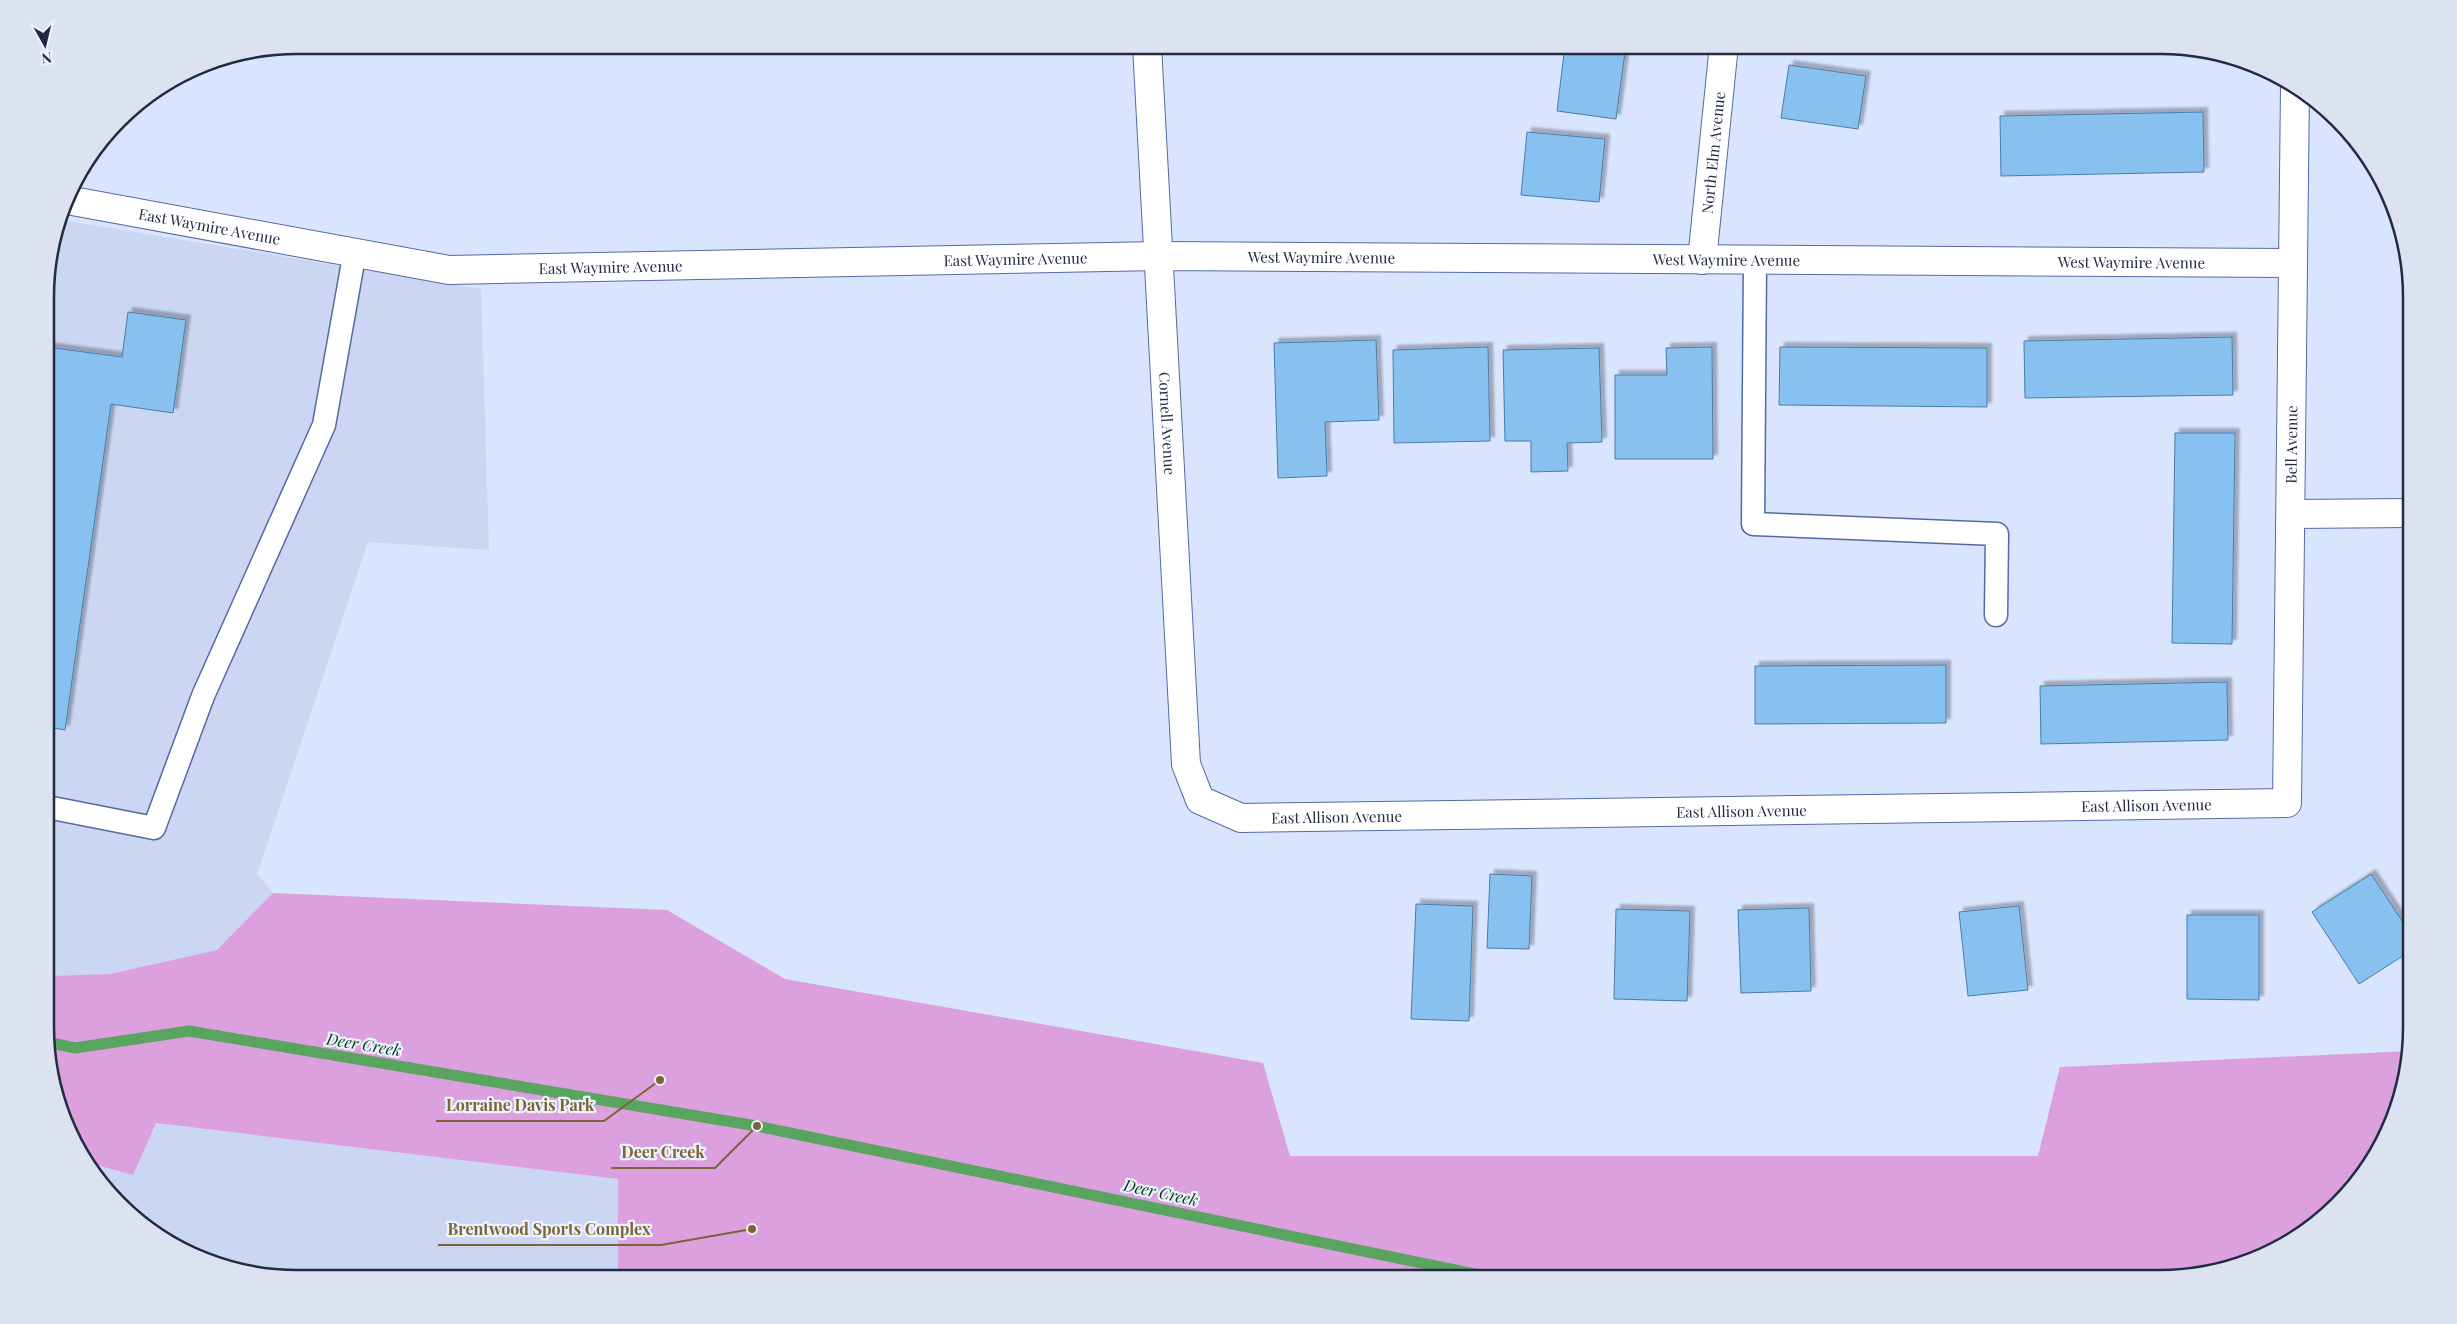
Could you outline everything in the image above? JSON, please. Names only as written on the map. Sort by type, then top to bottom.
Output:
[{"type":"street","name":"Cornell Avenue","points":[[1148,54],[1160,256],[1186,764],[1200,800]]},
{"type":"street","name":"North Elm Avenue","points":[[1702,260],[1723,54]]},
{"type":"street","name":"Bell Avenue","points":[[2288,803],[2296,96]]},
{"type":"street","name":"East Waymire Avenue","points":[[73,201],[354,251],[449,270],[1160,256]]},
{"type":"street","name":"West Waymire Avenue","points":[[1160,256],[2293,263]]},
{"type":"street","points":[[2291,514],[2403,513]]},
{"type":"street","name":"East Allison Avenue","points":[[1200,800],[1241,818],[2288,803]]},
{"type":"lane","points":[[54,808],[154,828],[203,696],[324,425],[354,251]]},
{"type":"lane","points":[[1755,261],[1753,524],[1997,534],[1996,615]]},
{"type":"shaded area","points":[[66,221],[481,289],[489,550],[368,542],[257,874],[273,893],[218,950],[110,974],[54,976],[54,281],[58,250]]},
{"type":"shaded area","points":[[273,893],[667,910],[785,979],[1263,1063],[1290,1156],[2038,1156],[2060,1067],[2402,1051],[2395,1090],[2378,1135],[2353,1175],[2332,1199],[2308,1220],[2282,1238],[2253,1252],[2207,1266],[2176,1270],[618,1270],[618,1179],[156,1123],[133,1175],[97,1165],[86,1149],[72,1120],[58,1074],[54,1043],[54,976],[110,974],[217,950]]},
{"type":"shaded area","points":[[155,1123],[618,1179],[618,1270],[281,1270],[250,1266],[204,1252],[175,1238],[149,1220],[125,1199],[97,1165],[133,1175]]},
{"type":"building","points":[[1564,54],[1625,54],[1616,119],[1557,111]]},
{"type":"building","points":[[1789,65],[1866,76],[1858,129],[1781,118]]},
{"type":"building","points":[[2203,112],[2204,172],[2001,176],[2000,116]]},
{"type":"building","points":[[1527,132],[1605,139],[1599,202],[1521,195]]},
{"type":"building","points":[[128,312],[186,320],[173,413],[111,404],[65,730],[54,728],[54,348],[122,357]]},
{"type":"building","points":[[2232,337],[2233,395],[2025,398],[2024,341]]},
{"type":"building","points":[[1376,340],[1379,420],[1325,422],[1327,476],[1278,478],[1274,343]]},
{"type":"building","points":[[1488,347],[1490,441],[1394,443],[1393,350]]},
{"type":"building","points":[[1712,347],[1713,459],[1615,459],[1615,375],[1667,375],[1666,348]]},
{"type":"building","points":[[1780,347],[1987,348],[1987,407],[1779,405]]},
{"type":"building","points":[[1599,348],[1602,442],[1567,443],[1568,471],[1531,472],[1531,441],[1505,441],[1503,350]]},
{"type":"building","points":[[2175,433],[2235,433],[2232,644],[2172,643]]},
{"type":"building","points":[[1946,665],[1946,723],[1755,724],[1755,666]]},
{"type":"building","points":[[2227,682],[2228,740],[2041,744],[2040,686]]},
{"type":"building","points":[[1490,874],[1532,876],[1529,949],[1487,948]]},
{"type":"building","points":[[2371,874],[2403,922],[2403,956],[2359,984],[2312,912]]},
{"type":"building","points":[[1416,904],[1473,906],[1469,1021],[1411,1019]]},
{"type":"building","points":[[2019,906],[2028,990],[1968,996],[1959,912]]},
{"type":"building","points":[[1809,908],[1811,991],[1741,993],[1738,910]]},
{"type":"building","points":[[1616,909],[1690,911],[1687,1001],[1614,999]]},
{"type":"building","points":[[2187,915],[2259,915],[2259,1000],[2187,999]]},
{"type":"waterway","name":"Deer Creek","points":[[54,1044],[75,1048],[189,1031],[757,1126],[1455,1270]]},
{"type":"place","name":"Lorraine Davis Park","points":[[660,1080]]},
{"type":"place","name":"Deer Creek","points":[[757,1126]]},
{"type":"place","name":"Brentwood Sports Complex","points":[[752,1229]]}]
